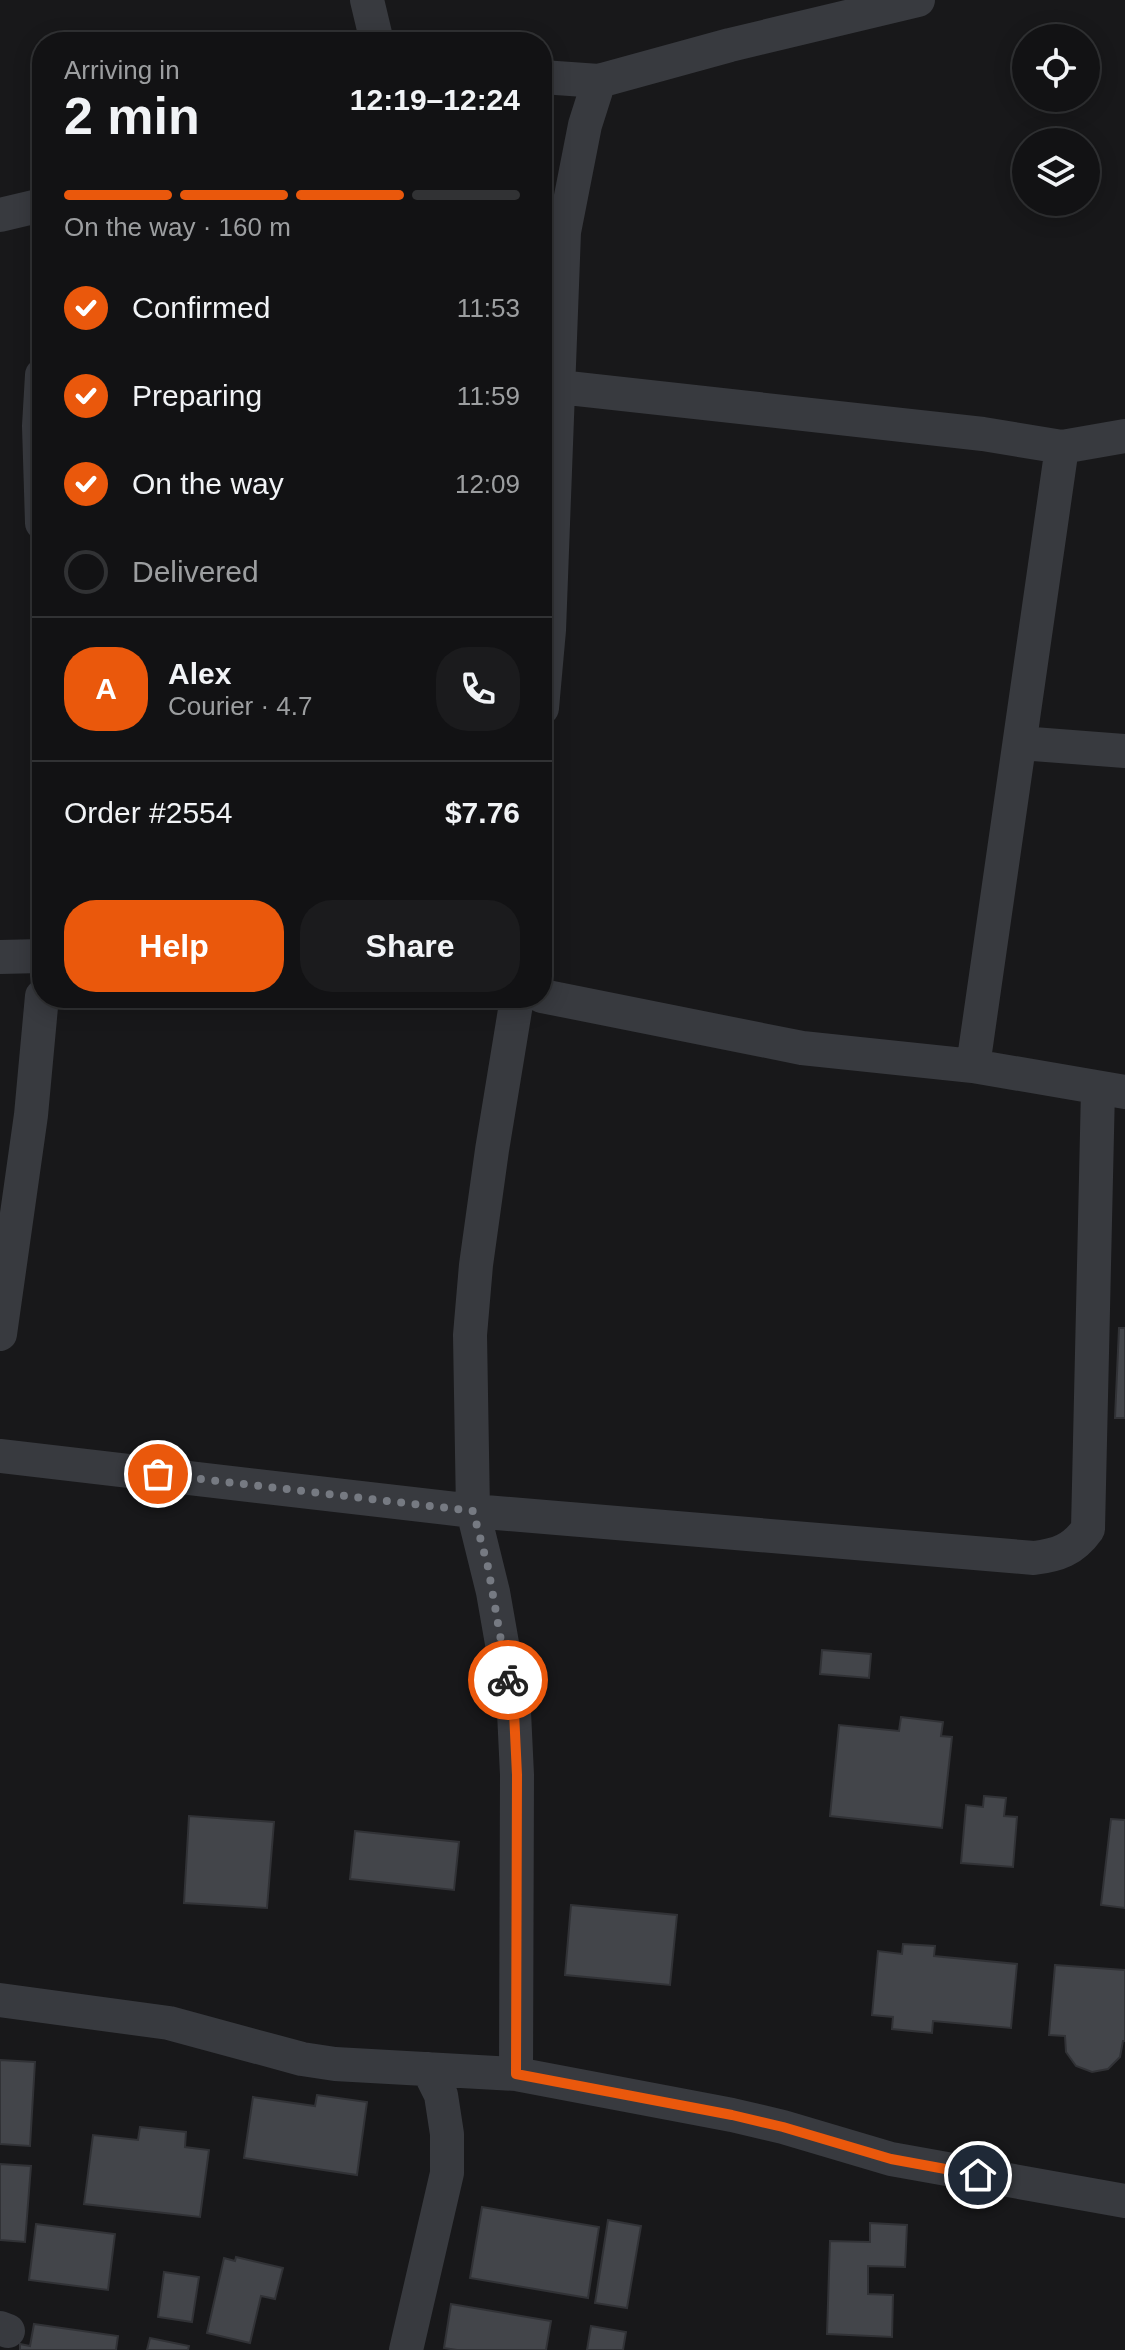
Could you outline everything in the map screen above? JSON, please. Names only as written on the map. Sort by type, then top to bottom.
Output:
[{"type":"street","points":[[367,0],[375,32]]},
{"type":"street","points":[[552,78],[599,81],[730,45],[918,0]]},
{"type":"street","points":[[552,557],[564,232],[585,125],[599,81]]},
{"type":"street","points":[[0,215],[32,207]]},
{"type":"street","points":[[559,387],[983,434],[1062,447],[1125,436]]},
{"type":"street","points":[[973,1066],[1062,447]]},
{"type":"street","points":[[1020,743],[1125,751]]},
{"type":"street","points":[[0,957],[32,956]]},
{"type":"street","points":[[0,1456],[473,1511],[1034,1558],[1059,1554],[1079,1542],[1088,1529],[1111,1090],[973,1066],[802,1048],[552,998]]},
{"type":"street","points":[[0,1334],[31,1115],[41,1008]]},
{"type":"street","points":[[515,1008],[492,1150],[471,1321],[473,1511],[493,1592],[514,1712],[517,1775],[516,2074]]},
{"type":"street","points":[[0,2000],[169,2023],[302,2059],[335,2064],[516,2074],[732,2115],[891,2159],[1125,2201]]},
{"type":"street","points":[[406,2350],[447,2173],[447,2134],[441,2095],[428,2069]]},
{"type":"building","points":[[1119,1328],[1125,1328],[1125,1418],[1115,1418]]},
{"type":"building","points":[[822,1650],[871,1654],[869,1678],[820,1674]]},
{"type":"building","points":[[901,1717],[943,1722],[941,1736],[952,1737],[942,1828],[830,1816],[839,1725],[899,1731]]},
{"type":"building","points":[[984,1796],[1006,1798],[1004,1816],[1017,1817],[1013,1867],[961,1863],[966,1805],[983,1807]]},
{"type":"building","points":[[189,1816],[274,1822],[267,1908],[184,1903]]},
{"type":"building","points":[[1111,1819],[1125,1820],[1125,1908],[1101,1905]]},
{"type":"building","points":[[355,1831],[459,1842],[454,1890],[350,1879]]},
{"type":"building","points":[[571,1905],[677,1915],[670,1985],[565,1975]]},
{"type":"building","points":[[903,1944],[935,1946],[934,1956],[1017,1964],[1011,2028],[933,2021],[932,2033],[892,2029],[893,2017],[872,2015],[878,1951],[902,1954]]},
{"type":"building","points":[[1055,1965],[1125,1970],[1125,2041],[1120,2057],[1108,2069],[1092,2072],[1076,2066],[1066,2052],[1065,2036],[1049,2035]]},
{"type":"building","points":[[0,2060],[35,2062],[30,2146],[0,2144]]},
{"type":"building","points":[[317,2095],[367,2102],[357,2175],[244,2158],[253,2097],[315,2106]]},
{"type":"building","points":[[140,2127],[186,2132],[185,2147],[209,2150],[200,2217],[84,2204],[93,2135],[138,2140]]},
{"type":"building","points":[[0,2164],[31,2166],[25,2242],[0,2240]]},
{"type":"building","points":[[482,2207],[599,2227],[588,2298],[470,2278]]},
{"type":"building","points":[[608,2220],[641,2226],[627,2308],[595,2303]]},
{"type":"building","points":[[870,2223],[907,2225],[905,2267],[868,2266],[868,2294],[893,2295],[892,2337],[827,2334],[830,2241],[870,2242]]},
{"type":"building","points":[[36,2224],[115,2234],[108,2290],[29,2280]]},
{"type":"building","points":[[236,2257],[283,2268],[275,2299],[261,2296],[250,2343],[207,2333],[224,2258],[235,2261]]},
{"type":"building","points":[[164,2272],[199,2277],[192,2322],[158,2317]]},
{"type":"building","points":[[451,2304],[551,2321],[546,2350],[444,2348]]},
{"type":"building","points":[[34,2324],[118,2336],[116,2350],[20,2350],[20,2344],[30,2346]]},
{"type":"building","points":[[591,2326],[626,2332],[623,2350],[587,2350]]},
{"type":"building","points":[[150,2338],[189,2346],[188,2350],[147,2350]]},
{"type":"way so far","points":[[158,1474],[473,1511],[488,1567],[508,1680]]},
{"type":"route","points":[[508,1680],[514,1712],[517,1775],[516,2074],[732,2115],[891,2159],[978,2175]]}]
